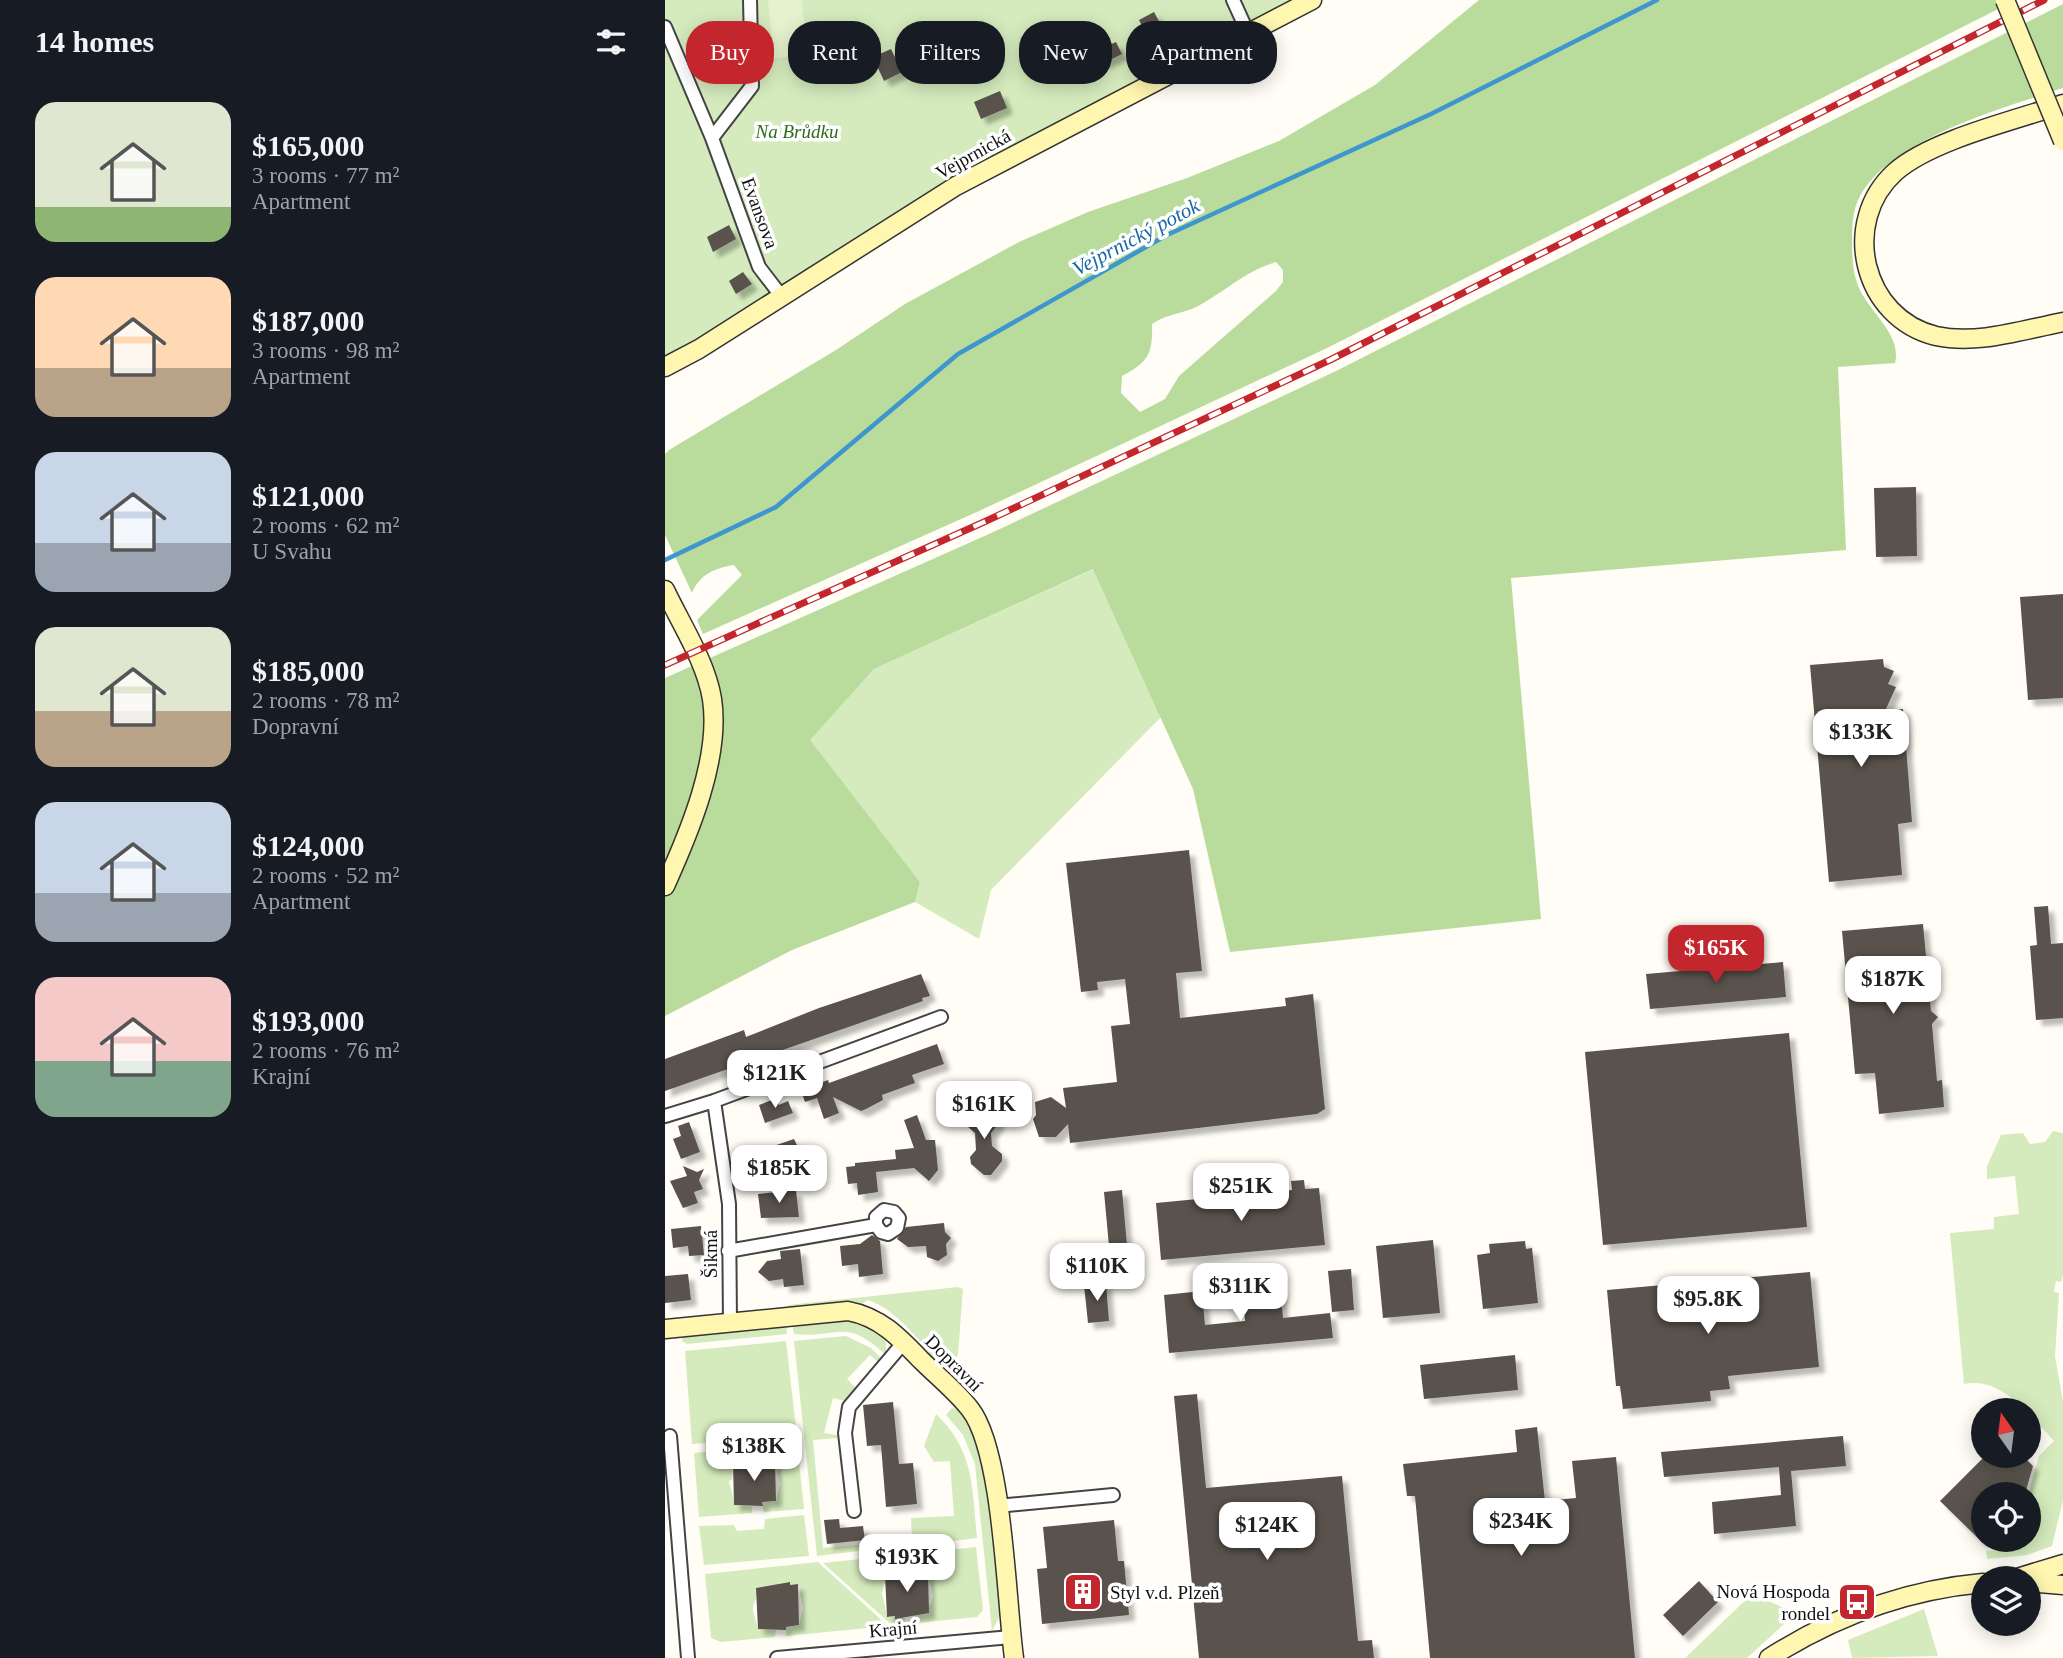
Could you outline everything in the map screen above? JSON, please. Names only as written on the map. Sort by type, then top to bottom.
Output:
[{"type":"main road","name":"Vejprnická","points":[[1272,21],[1313,0]]},
{"type":"main road","points":[[2005,0],[2063,141]]},
{"type":"main road","name":"Vejprnická","points":[[665,367],[782,297],[956,186],[1151,84]]},
{"type":"main road","points":[[2063,104],[1937,147],[1911,160],[1882,185],[1871,203],[1864,223],[1863,244],[1865,264],[1879,297],[1891,313],[1924,332],[1962,339],[1994,337],[2063,322]]},
{"type":"main road","points":[[665,590],[706,676],[712,700],[712,751],[685,843],[665,886]]},
{"type":"main road","name":"Dopravní","points":[[665,1329],[848,1311],[863,1314],[884,1324],[904,1342],[971,1409],[990,1449],[1014,1658]]},
{"type":"main road","points":[[2041,1571],[2063,1564]]},
{"type":"main road","points":[[2041,1583],[2063,1585]]},
{"type":"main road","points":[[1769,1658],[1799,1639],[1861,1609],[1925,1592],[1971,1585]]},
{"type":"street","points":[[712,138],[752,86],[750,0]]},
{"type":"street","points":[[1233,0],[1243,21]]},
{"type":"street","name":"Evansova","points":[[665,27],[712,138],[759,267],[782,297]]},
{"type":"street","points":[[665,1116],[714,1101],[941,1017]]},
{"type":"street","name":"Šikmá","points":[[714,1101],[729,1204],[730,1323]]},
{"type":"street","points":[[728,1251],[876,1225]]},
{"type":"street","points":[[854,1511],[845,1433],[849,1407],[904,1342]]},
{"type":"street","points":[[670,1436],[688,1658]]},
{"type":"street","points":[[997,1506],[1113,1495]]},
{"type":"street","name":"Krajní","points":[[777,1658],[1011,1637]]},
{"type":"green space","name":"Na Brůdku","points":[[665,0],[1312,0],[1272,21],[1126,21],[1126,84],[1151,84],[956,186],[665,367]]},
{"type":"green space","points":[[768,0],[802,0],[804,21],[788,21],[788,57],[774,58],[774,21],[770,21]]},
{"type":"green space","points":[[1479,0],[2016,0],[1325,349],[979,511],[703,634],[697,620],[742,575],[734,565],[721,568],[699,581],[692,593],[665,535],[665,454],[669,450],[836,350],[905,304],[1019,242],[1088,212],[1187,178],[1279,141],[1375,85]],"holes":[[[1276,262],[1283,270],[1283,282],[1276,291],[1179,376],[1165,399],[1140,412],[1121,393],[1122,376],[1138,366],[1150,350],[1152,324],[1198,306],[1265,266]]]},
{"type":"green space","points":[[2063,4],[2063,88],[1981,116],[1922,142],[1897,157],[1875,176],[1857,202],[1852,231],[1856,279],[1865,299],[1890,334],[1896,353],[1895,363],[1838,367],[1846,550],[1511,578],[1541,919],[1230,952],[1193,789],[1093,569],[874,669],[810,740],[920,882],[915,902],[792,950],[665,1016],[665,678],[989,534],[1336,371]]},
{"type":"green space","points":[[1094,569],[1162,716],[991,890],[979,939],[915,902],[920,882],[809,740],[874,669]]},
{"type":"green space","points":[[2053,1131],[2063,1133],[2063,1275],[2061,1282],[2056,1281],[2054,1292],[2059,1293],[2055,1356],[2063,1402],[2063,1500],[2052,1546],[2041,1550],[2041,1482],[2032,1482],[2036,1468],[2041,1468],[2041,1454],[2054,1441],[2041,1427],[2041,1398],[2012,1398],[1991,1386],[1964,1384],[1950,1233],[1994,1229],[1994,1217],[2019,1214],[2015,1176],[1987,1179],[1987,1166],[2001,1135],[2023,1133],[2030,1144],[2045,1142]]},
{"type":"green space","points":[[958,1287],[963,1289],[958,1354],[955,1362],[944,1366],[920,1347],[923,1344],[898,1318],[868,1300],[862,1304],[789,1310],[788,1305]]},
{"type":"green space","points":[[832,1320],[854,1322],[875,1331],[886,1341],[886,1355],[872,1343],[850,1333],[794,1334],[792,1324]]},
{"type":"green space","points":[[786,1324],[787,1334],[687,1344],[682,1341],[682,1334]]},
{"type":"green space","points":[[846,1336],[871,1348],[883,1360],[879,1363],[870,1355],[847,1379],[856,1388],[846,1401],[833,1398],[824,1433],[837,1435],[837,1438],[813,1440],[823,1548],[893,1542],[893,1547],[817,1556],[794,1341]]},
{"type":"green space","points":[[786,1341],[797,1436],[692,1444],[685,1351]]},
{"type":"green space","points":[[952,1408],[957,1409],[971,1431],[981,1455],[993,1507],[1001,1614],[992,1631],[975,1464],[963,1435],[946,1415]]},
{"type":"green space","points":[[936,1414],[949,1428],[965,1457],[972,1487],[977,1538],[920,1545],[919,1539],[912,1540],[911,1518],[954,1516],[950,1461],[934,1462],[924,1446]]},
{"type":"green space","points":[[797,1443],[804,1509],[764,1512],[762,1502],[776,1501],[780,1484],[775,1460],[747,1459],[747,1462],[733,1464],[732,1480],[729,1481],[735,1505],[752,1507],[752,1513],[699,1517],[694,1453]]},
{"type":"green space","points":[[804,1515],[809,1556],[704,1565],[699,1526],[734,1525],[737,1531],[764,1529],[765,1519]]},
{"type":"green space","points":[[976,1547],[983,1610],[977,1617],[916,1623],[915,1614],[931,1604],[933,1596],[928,1572],[899,1571],[884,1584],[882,1593],[887,1617],[905,1618],[904,1624],[892,1625],[823,1563]]},
{"type":"green space","points":[[1986,1552],[2035,1552],[2027,1555],[1987,1559]]},
{"type":"green space","points":[[818,1562],[888,1626],[786,1636],[786,1627],[799,1625],[803,1608],[798,1584],[790,1585],[789,1582],[765,1590],[754,1602],[753,1610],[758,1629],[776,1630],[775,1637],[721,1642],[711,1638],[705,1574]]},
{"type":"green space","points":[[1752,1594],[1796,1613],[1747,1658],[1685,1658]]},
{"type":"green space","points":[[1924,1609],[1938,1656],[1852,1658],[1848,1640]]},
{"type":"building","points":[[1154,12],[1159,21],[1140,21]]},
{"type":"building","points":[[1116,42],[1122,54],[1112,59],[1112,44]]},
{"type":"building","points":[[891,49],[895,57],[895,76],[884,81],[881,74],[881,53]]},
{"type":"building","points":[[1000,91],[1007,108],[981,119],[974,102]]},
{"type":"building","points":[[729,225],[736,239],[713,252],[707,237]]},
{"type":"building","points":[[743,272],[752,284],[736,294],[729,281]]},
{"type":"building","points":[[1916,487],[1917,556],[1876,557],[1874,488]]},
{"type":"building","points":[[2063,594],[2063,698],[2028,700],[2020,597]]},
{"type":"building","points":[[1883,659],[1884,667],[1894,671],[1888,684],[1896,687],[1885,711],[1903,709],[1912,822],[1898,824],[1902,875],[1829,882],[1810,665]]},
{"type":"building","points":[[1189,850],[1202,971],[1176,973],[1180,1018],[1286,1006],[1285,998],[1313,994],[1325,1109],[1317,1114],[1070,1143],[1068,1124],[1056,1137],[1039,1137],[1033,1119],[1036,1115],[1035,1102],[1051,1097],[1066,1108],[1063,1088],[1117,1082],[1111,1026],[1130,1024],[1125,979],[1097,982],[1098,990],[1081,992],[1066,863]]},
{"type":"building","points":[[2048,906],[2051,944],[2063,943],[2063,1018],[2036,1020],[2030,946],[2037,945],[2034,907]]},
{"type":"building","points":[[1923,924],[1927,967],[1934,973],[1928,980],[1931,1011],[1938,1017],[1932,1024],[1937,1081],[1942,1080],[1944,1107],[1879,1114],[1875,1073],[1855,1074],[1842,931]]},
{"type":"building","points":[[1783,962],[1786,997],[1650,1009],[1646,974]]},
{"type":"building","points":[[921,974],[930,996],[922,998],[923,1001],[665,1091],[665,1059],[744,1030],[746,1037],[819,1008]]},
{"type":"building","points":[[1789,1033],[1807,1227],[1603,1245],[1585,1052]]},
{"type":"building","points":[[937,1044],[944,1064],[912,1075],[915,1083],[882,1095],[883,1100],[866,1109],[861,1111],[833,1097],[839,1113],[824,1119],[817,1098],[805,1102],[801,1090],[828,1080],[829,1083]]},
{"type":"building","points":[[777,1098],[779,1105],[788,1101],[793,1113],[765,1123],[759,1105]]},
{"type":"building","points":[[984,1105],[998,1117],[999,1123],[991,1133],[992,1146],[1002,1154],[1002,1161],[991,1175],[984,1175],[971,1164],[970,1157],[976,1150],[975,1133],[967,1126],[967,1120],[978,1106]]},
{"type":"building","points":[[917,1115],[926,1140],[935,1140],[938,1170],[929,1181],[914,1168],[876,1172],[878,1192],[858,1195],[857,1183],[848,1184],[846,1167],[855,1166],[855,1163],[896,1159],[895,1150],[914,1148],[904,1120]]},
{"type":"building","points":[[689,1122],[700,1152],[681,1159],[673,1139],[681,1136],[678,1126]]},
{"type":"building","points":[[794,1139],[797,1145],[805,1147],[800,1153],[803,1164],[754,1181],[750,1171],[742,1169],[747,1163],[745,1156]]},
{"type":"building","points":[[683,1166],[697,1172],[704,1169],[699,1180],[703,1189],[694,1192],[698,1203],[683,1208],[670,1181],[687,1176]]},
{"type":"building","points":[[1304,1180],[1305,1189],[1319,1188],[1325,1245],[1161,1260],[1156,1203],[1292,1190],[1291,1181]]},
{"type":"building","points":[[796,1190],[799,1217],[761,1218],[758,1194]]},
{"type":"building","points":[[1122,1190],[1128,1256],[1110,1257],[1104,1192]]},
{"type":"building","points":[[944,1223],[945,1232],[951,1238],[946,1244],[947,1255],[938,1261],[927,1257],[926,1246],[908,1247],[897,1239],[906,1227]]},
{"type":"building","points":[[701,1226],[704,1255],[689,1256],[688,1246],[673,1248],[671,1229]]},
{"type":"building","points":[[872,1235],[880,1241],[883,1274],[859,1277],[858,1264],[842,1266],[840,1246],[860,1244]]},
{"type":"building","points":[[1433,1240],[1440,1313],[1383,1318],[1376,1246]]},
{"type":"building","points":[[1525,1241],[1526,1249],[1532,1248],[1538,1303],[1483,1309],[1477,1255],[1490,1253],[1489,1244]]},
{"type":"building","points":[[800,1249],[804,1285],[784,1287],[783,1279],[769,1281],[758,1272],[767,1261],[781,1259],[780,1251]]},
{"type":"building","points":[[1351,1269],[1354,1310],[1332,1312],[1328,1271]]},
{"type":"building","points":[[1810,1272],[1819,1367],[1728,1376],[1730,1389],[1710,1391],[1711,1401],[1623,1409],[1620,1386],[1616,1386],[1607,1290]]},
{"type":"building","points":[[688,1274],[691,1300],[665,1303],[665,1276]]},
{"type":"building","points":[[1106,1283],[1109,1321],[1088,1323],[1084,1285]]},
{"type":"building","points":[[1280,1284],[1283,1318],[1330,1313],[1333,1338],[1169,1353],[1164,1295],[1202,1291],[1205,1325],[1245,1321],[1242,1287]]},
{"type":"building","points":[[1515,1355],[1518,1390],[1424,1399],[1420,1365]]},
{"type":"building","points":[[1197,1394],[1206,1488],[1342,1476],[1358,1641],[1372,1640],[1374,1658],[1199,1658],[1174,1396]]},
{"type":"building","points":[[893,1402],[899,1464],[913,1463],[917,1504],[886,1507],[881,1445],[867,1446],[863,1405]]},
{"type":"building","points":[[1537,1427],[1545,1501],[1576,1498],[1572,1461],[1616,1457],[1635,1658],[1430,1658],[1415,1496],[1407,1496],[1403,1464],[1517,1452],[1515,1430]]},
{"type":"building","points":[[1843,1436],[1846,1466],[1791,1471],[1796,1526],[1714,1534],[1712,1502],[1781,1495],[1779,1467],[1664,1477],[1661,1452]]},
{"type":"building","points":[[766,1458],[767,1461],[775,1460],[776,1501],[762,1502],[763,1506],[734,1505],[733,1464]]},
{"type":"building","points":[[1973,1468],[2032,1468],[2028,1482],[1971,1482],[1971,1531],[1940,1501]]},
{"type":"building","points":[[839,1519],[840,1528],[863,1526],[865,1540],[827,1544],[824,1520]]},
{"type":"building","name":"Styl v.d. Plzeň","points":[[1114,1520],[1118,1561],[1124,1561],[1129,1615],[1042,1624],[1037,1569],[1047,1568],[1043,1527]]},
{"type":"building","points":[[919,1569],[919,1572],[928,1571],[929,1613],[895,1619],[895,1616],[887,1617],[885,1575]]},
{"type":"building","points":[[1699,1581],[1718,1602],[1683,1636],[1663,1615]]},
{"type":"building","points":[[790,1582],[790,1585],[798,1584],[799,1625],[786,1627],[786,1630],[758,1629],[756,1588]]},
{"type":"waterway","name":"Vejprnický potok","points":[[665,560],[776,507],[958,354],[1167,235],[1431,114],[1657,0]]},
{"type":"railway","points":[[665,665],[984,522],[1330,360],[2044,0]]},
{"type":"place","name":"Styl v.d. Plzeň","points":[[1083,1592]]},
{"type":"place","name":"Nová Hospoda rondel","points":[[1857,1602]]}]
